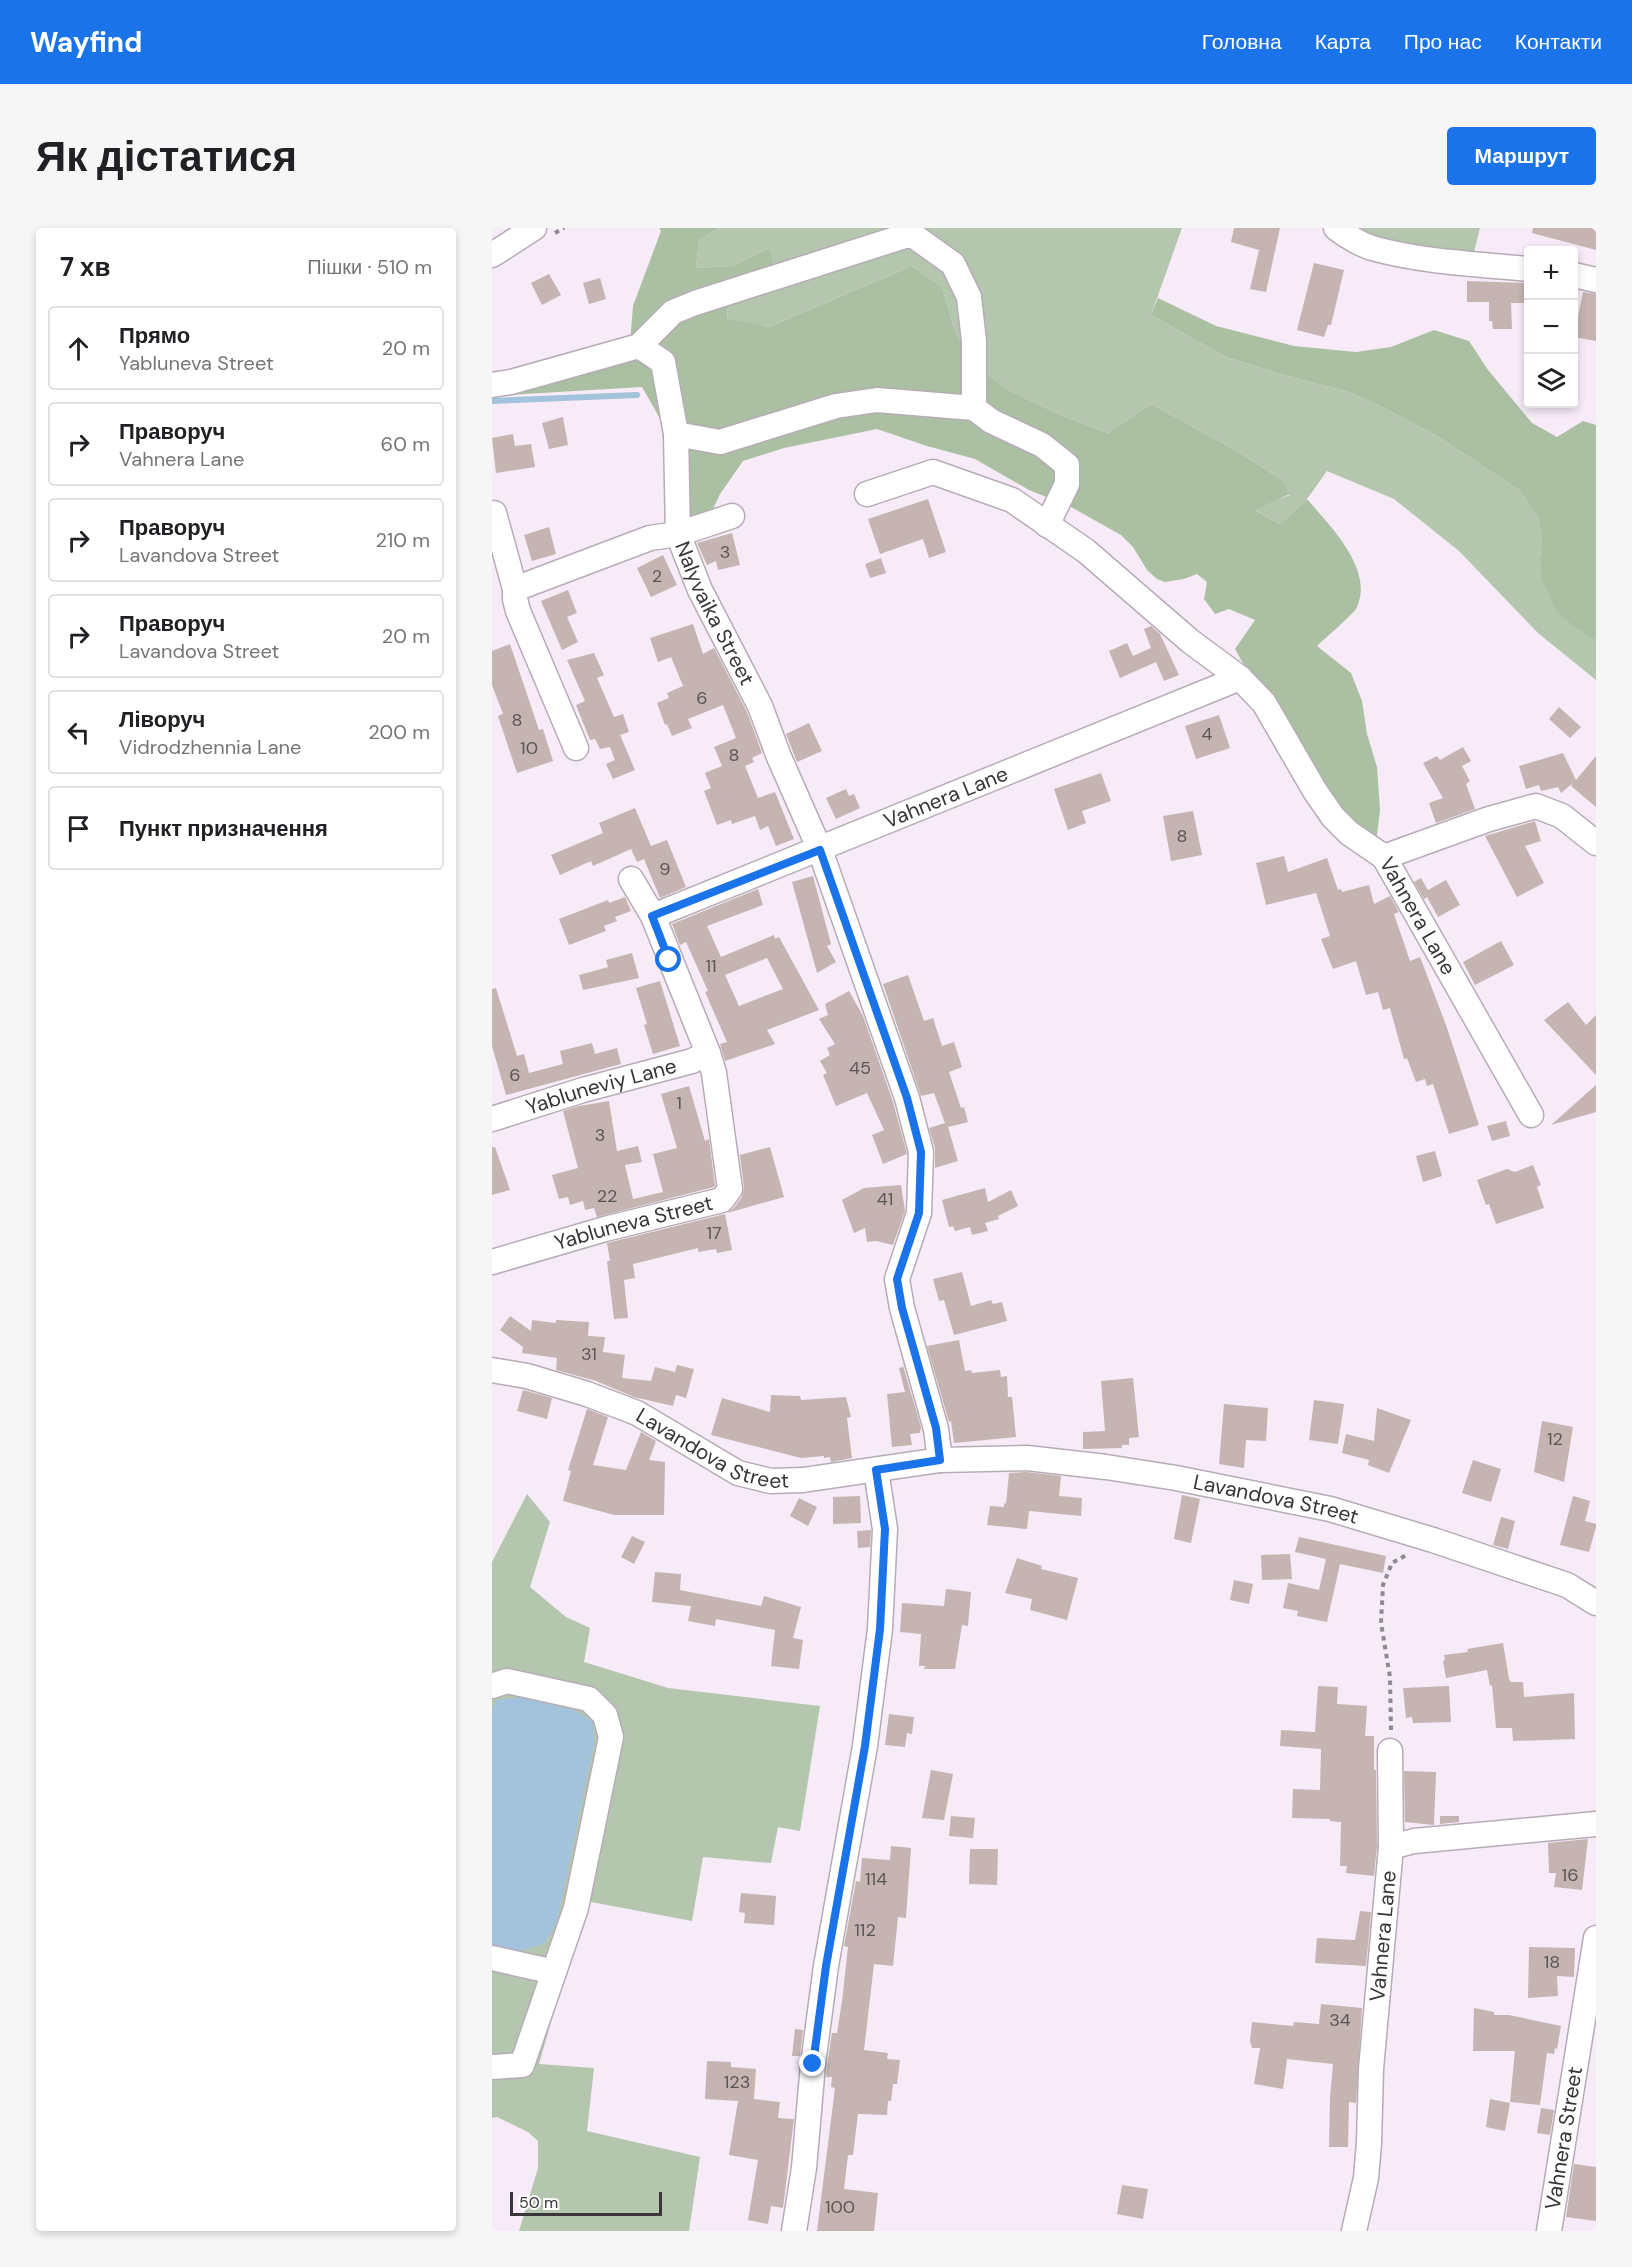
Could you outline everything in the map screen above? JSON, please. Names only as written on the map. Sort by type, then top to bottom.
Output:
[{"type":"street","points":[[492,255],[534,228]]},
{"type":"street","points":[[1336,228],[1352,239],[1372,248],[1443,261],[1524,269]]},
{"type":"street","points":[[492,385],[511,382],[639,346],[673,312],[721,293],[754,285],[910,234],[953,264],[969,297],[974,341],[974,408]]},
{"type":"street","points":[[1578,276],[1596,280]]},
{"type":"street","points":[[639,346],[663,362],[676,434],[678,534],[732,516]]},
{"type":"street","points":[[676,434],[720,442],[836,406],[877,400],[974,408],[991,421],[1042,445],[1067,465],[1067,484],[1047,525]]},
{"type":"street","name":"Vahnera Lane","points":[[867,494],[933,472],[1012,500],[1086,550],[1190,641],[1240,678],[1264,702],[1315,791],[1333,817],[1348,833],[1384,857],[1530,1115]]},
{"type":"street","points":[[494,513],[515,589],[514,599],[576,748]]},
{"type":"street","name":"Nalyvaika Street","points":[[515,589],[650,538],[678,534],[700,590],[760,706],[779,757],[820,850]]},
{"type":"street","name":"Vahnera Lane","points":[[652,916],[820,850],[1240,678]]},
{"type":"street","points":[[1384,857],[1489,819],[1536,806],[1562,816],[1596,843]]},
{"type":"street","points":[[820,850],[907,1098],[921,1152],[919,1213],[897,1279],[902,1308],[936,1428],[940,1460]]},
{"type":"street","name":"Yabluneva Street","points":[[492,1262],[595,1232],[722,1200],[730,1189],[714,1073],[708,1053],[652,916],[631,879]]},
{"type":"street","name":"Yabluneviy Lane","points":[[492,1119],[583,1090],[692,1060],[708,1053]]},
{"type":"street","name":"Lavandova Street","points":[[492,1370],[527,1376],[587,1394],[637,1413],[738,1473],[771,1481],[803,1480],[940,1460],[1027,1458],[1118,1469],[1330,1509],[1433,1540],[1567,1585],[1596,1603]]},
{"type":"street","points":[[794,2231],[804,2168],[813,2064],[826,1966],[865,1746],[880,1629],[885,1529],[876,1470]]},
{"type":"street","points":[[492,1686],[507,1681],[589,1699],[605,1715],[611,1737],[576,1908],[522,2065],[492,2067]]},
{"type":"street","points":[[1390,1751],[1391,1847]]},
{"type":"street","name":"Vahnera Lane","points":[[1354,2231],[1366,2178],[1371,2069],[1391,1847],[1414,1841],[1596,1824]]},
{"type":"street","name":"Vahnera Street","points":[[1548,2231],[1596,1938]]},
{"type":"street","points":[[492,1958],[554,1972]]},
{"type":"path","points":[[1390,1751],[1390,1677],[1381,1623],[1383,1585],[1392,1563],[1433,1540]]},
{"type":"green space","points":[[659,228],[719,228],[699,240],[696,268],[732,266],[769,248],[775,272],[729,293],[727,319],[769,327],[912,266],[942,287],[955,331],[972,363],[1010,391],[1063,416],[1108,433],[1151,404],[1237,451],[1282,480],[1290,494],[1255,510],[1280,524],[1307,499],[1347,549],[1360,578],[1361,593],[1357,607],[1317,646],[1351,673],[1362,701],[1367,734],[1377,767],[1380,810],[1376,843],[1340,813],[1235,649],[1255,620],[1229,609],[1215,614],[1204,599],[1207,582],[1197,574],[1165,582],[1157,579],[1147,570],[1133,547],[1121,535],[1071,507],[1029,490],[975,459],[877,429],[784,448],[743,461],[720,494],[709,518],[671,528],[670,436],[642,387],[492,396],[629,354],[633,306],[661,231]]},
{"type":"green space","points":[[719,228],[1182,228],[1151,315],[1226,357],[1349,392],[1378,405],[1437,436],[1519,490],[1538,517],[1542,538],[1540,558],[1596,639],[1596,680],[1538,633],[1459,551],[1394,499],[1327,471],[1307,499],[1280,524],[1254,509],[1290,495],[1282,480],[1237,451],[1151,404],[1108,433],[1063,416],[1010,391],[972,363],[955,331],[942,287],[912,266],[769,327],[727,320],[729,293],[769,248],[732,266],[696,268],[699,240]]},
{"type":"green space","points":[[1350,228],[1480,228],[1472,260],[1374,243]]},
{"type":"green space","points":[[1158,298],[1216,326],[1294,346],[1356,352],[1391,347],[1434,330],[1469,341],[1488,370],[1532,423],[1557,437],[1583,421],[1596,425],[1596,640],[1572,625],[1556,611],[1542,580],[1540,558],[1542,538],[1538,517],[1519,490],[1437,436],[1378,405],[1349,392],[1226,357],[1151,315]]},
{"type":"green space","points":[[527,1494],[550,1522],[530,1587],[566,1617],[590,1628],[584,1662],[668,1688],[820,1706],[800,1831],[778,1827],[771,1863],[703,1857],[692,1921],[586,1901],[539,2064],[594,2068],[587,2131],[700,2157],[689,2231],[519,2231],[538,2168],[538,2141],[528,2132],[497,2117],[492,2118],[492,1562]]},
{"type":"water","points":[[520,1697],[574,1710],[593,1722],[594,1744],[557,1922],[544,1944],[520,1951],[492,1945],[492,1708],[497,1700]]},
{"type":"building","points":[[1234,228],[1280,228],[1266,292],[1250,289],[1259,250],[1231,242]]},
{"type":"building","points":[[1533,228],[1596,228],[1596,250],[1532,233]]},
{"type":"building","points":[[1314,263],[1344,270],[1331,325],[1328,325],[1324,337],[1297,330]]},
{"type":"building","points":[[549,274],[561,295],[542,305],[531,283]]},
{"type":"building","points":[[600,278],[606,299],[589,304],[583,283]]},
{"type":"building","points":[[1467,281],[1524,283],[1524,303],[1511,303],[1512,329],[1493,329],[1492,321],[1489,321],[1489,302],[1467,302]]},
{"type":"building","points":[[1583,292],[1596,294],[1596,341],[1578,338],[1578,317]]},
{"type":"building","points":[[563,417],[568,445],[549,449],[542,423]]},
{"type":"building","points":[[513,434],[515,446],[531,444],[535,467],[496,473],[492,438]]},
{"type":"building","points":[[928,499],[946,552],[929,558],[923,539],[880,554],[868,519]]},
{"type":"building","points":[[549,527],[556,554],[532,561],[524,535]]},
{"type":"building","points":[[732,533],[740,565],[718,570],[716,561],[707,565],[697,543]]},
{"type":"building","points":[[663,555],[677,585],[651,597],[637,568]]},
{"type":"building","points":[[881,558],[886,573],[870,578],[865,564]]},
{"type":"building","points":[[568,590],[577,613],[567,617],[578,642],[562,650],[541,601]]},
{"type":"building","points":[[693,624],[703,654],[714,648],[747,712],[762,753],[752,758],[754,762],[745,766],[758,798],[775,792],[794,839],[776,846],[768,826],[760,830],[755,816],[732,824],[731,820],[717,825],[704,791],[711,788],[705,773],[722,766],[714,747],[736,738],[723,705],[688,719],[692,728],[672,736],[667,724],[665,725],[657,703],[669,698],[667,693],[683,686],[671,657],[658,662],[650,638]]},
{"type":"building","points":[[1151,626],[1160,634],[1179,675],[1164,681],[1156,662],[1120,678],[1109,651],[1127,643],[1133,656],[1151,648],[1144,629]]},
{"type":"building","points":[[510,644],[539,730],[543,729],[553,761],[517,773],[498,716],[503,714],[492,685],[492,651]]},
{"type":"building","points":[[594,653],[604,675],[597,678],[614,717],[623,714],[629,732],[620,735],[635,770],[613,779],[606,764],[615,760],[610,747],[600,749],[595,739],[590,740],[576,705],[585,701],[567,660]]},
{"type":"building","points":[[1559,707],[1581,727],[1570,738],[1549,719]]},
{"type":"building","points":[[1219,715],[1230,748],[1196,759],[1185,726]]},
{"type":"building","points":[[809,723],[822,751],[797,762],[786,734]]},
{"type":"building","points":[[1463,747],[1471,761],[1462,766],[1470,781],[1466,784],[1475,809],[1436,823],[1429,803],[1443,798],[1423,763],[1437,756],[1440,760]]},
{"type":"building","points":[[1563,753],[1576,780],[1596,756],[1596,807],[1571,786],[1573,783],[1561,793],[1558,787],[1541,791],[1539,785],[1526,789],[1519,766]]},
{"type":"building","points":[[1101,773],[1111,801],[1082,811],[1086,823],[1068,830],[1054,789]]},
{"type":"building","points":[[846,789],[849,796],[854,794],[860,808],[836,819],[826,798]]},
{"type":"building","points":[[635,808],[651,846],[667,840],[686,887],[660,898],[644,859],[637,862],[631,849],[593,866],[591,861],[560,875],[551,855],[603,833],[599,823]]},
{"type":"building","points":[[1193,811],[1202,855],[1171,861],[1163,816]]},
{"type":"building","points":[[1535,821],[1541,841],[1525,846],[1544,883],[1517,897],[1485,836]]},
{"type":"building","points":[[1284,856],[1288,872],[1327,858],[1338,890],[1341,889],[1342,892],[1369,885],[1374,904],[1390,896],[1399,912],[1394,914],[1410,961],[1420,957],[1446,1025],[1479,1125],[1449,1134],[1433,1084],[1427,1086],[1425,1079],[1416,1082],[1407,1058],[1404,1059],[1390,1008],[1383,1010],[1378,992],[1366,995],[1356,961],[1333,969],[1321,939],[1330,936],[1316,893],[1266,905],[1256,863]]},
{"type":"building","points":[[813,876],[831,944],[827,946],[836,962],[817,973],[792,882]]},
{"type":"building","points":[[1421,878],[1428,890],[1446,880],[1460,905],[1438,917],[1427,897],[1424,899],[1414,882]]},
{"type":"building","points":[[758,889],[763,905],[707,926],[721,957],[774,935],[775,939],[779,937],[819,1010],[767,1030],[775,1044],[725,1061],[720,1044],[727,1042],[705,992],[708,991],[686,942],[680,945],[672,924]],"holes":[[[767,958],[783,989],[739,1006],[725,975]]]},
{"type":"building","points":[[625,897],[631,911],[615,917],[617,921],[604,926],[606,931],[569,945],[559,919],[608,900],[609,903]]},
{"type":"building","points":[[1501,941],[1514,965],[1475,985],[1463,962]]},
{"type":"building","points":[[632,953],[639,978],[583,990],[579,975],[608,967],[606,960]]},
{"type":"building","points":[[908,975],[924,1021],[933,1018],[942,1046],[954,1042],[962,1067],[949,1072],[968,1122],[948,1127],[958,1161],[935,1168],[935,1148],[929,1128],[945,1123],[934,1093],[921,1096],[883,984]]},
{"type":"building","points":[[660,981],[680,1046],[653,1054],[636,988]]},
{"type":"building","points":[[496,988],[517,1056],[524,1054],[529,1073],[563,1064],[560,1051],[592,1043],[595,1054],[617,1048],[621,1064],[506,1095],[492,1046],[492,989]]},
{"type":"building","points":[[849,991],[863,1016],[893,1102],[907,1154],[883,1164],[872,1135],[884,1130],[867,1093],[836,1106],[823,1075],[827,1073],[820,1061],[830,1055],[827,1048],[835,1044],[819,1019],[828,1015],[825,1004]]},
{"type":"building","points":[[1568,1002],[1586,1025],[1596,1015],[1596,1075],[1544,1020]]},
{"type":"building","points":[[1596,1085],[1596,1112],[1551,1125]]},
{"type":"building","points":[[689,1086],[705,1141],[709,1139],[714,1187],[597,1217],[594,1208],[585,1210],[583,1201],[570,1205],[568,1197],[559,1199],[552,1175],[578,1168],[563,1111],[609,1101],[617,1151],[638,1146],[642,1162],[625,1165],[633,1199],[663,1192],[653,1154],[677,1148],[661,1094]]},
{"type":"building","points":[[1506,1121],[1510,1136],[1492,1141],[1487,1126]]},
{"type":"building","points":[[492,1147],[495,1147],[510,1190],[492,1195]]},
{"type":"building","points":[[770,1147],[784,1197],[727,1213],[742,1197],[744,1188],[740,1155]]},
{"type":"building","points":[[1435,1151],[1442,1176],[1423,1182],[1416,1156]]},
{"type":"building","points":[[1533,1165],[1541,1185],[1537,1187],[1544,1208],[1496,1224],[1477,1180],[1507,1169],[1515,1172]]},
{"type":"building","points":[[901,1185],[905,1211],[893,1245],[876,1241],[867,1242],[865,1228],[854,1233],[842,1200],[864,1188]]},
{"type":"building","points":[[985,1188],[988,1202],[1011,1190],[1018,1206],[998,1216],[999,1219],[985,1223],[988,1231],[972,1235],[970,1227],[955,1231],[953,1226],[949,1227],[942,1200]]},
{"type":"building","points":[[725,1214],[732,1250],[717,1253],[716,1249],[698,1252],[698,1248],[633,1264],[635,1278],[624,1280],[628,1318],[614,1319],[607,1243]]},
{"type":"building","points":[[962,1272],[971,1306],[991,1300],[993,1304],[1002,1302],[1007,1321],[954,1335],[944,1300],[939,1301],[933,1279]]},
{"type":"building","points":[[510,1316],[531,1331],[532,1320],[556,1323],[556,1320],[589,1322],[588,1336],[605,1337],[603,1352],[625,1355],[622,1378],[651,1381],[655,1367],[675,1372],[677,1365],[694,1369],[686,1398],[676,1395],[673,1406],[634,1397],[596,1381],[556,1370],[557,1358],[522,1353],[523,1347],[500,1330]]},
{"type":"building","points":[[959,1340],[965,1371],[971,1370],[972,1373],[1000,1370],[1001,1377],[1007,1376],[1008,1397],[1012,1397],[1016,1437],[954,1443],[951,1421],[949,1422],[927,1346]]},
{"type":"building","points":[[901,1359],[921,1427],[920,1433],[910,1434],[912,1445],[892,1447],[887,1394],[905,1392],[899,1368],[903,1367]]},
{"type":"building","points":[[1133,1378],[1139,1437],[1129,1438],[1129,1445],[1122,1445],[1122,1448],[1083,1449],[1083,1432],[1105,1431],[1101,1381]]},
{"type":"building","points":[[523,1390],[552,1398],[547,1419],[517,1411]]},
{"type":"building","points":[[771,1395],[800,1396],[801,1400],[846,1397],[851,1417],[847,1418],[852,1458],[831,1462],[830,1457],[824,1458],[824,1456],[801,1458],[711,1435],[722,1398],[770,1412]]},
{"type":"building","points":[[1314,1400],[1344,1404],[1338,1444],[1309,1440]]},
{"type":"building","points":[[1224,1404],[1268,1408],[1266,1441],[1246,1440],[1244,1468],[1219,1464]]},
{"type":"building","points":[[1377,1408],[1411,1420],[1389,1473],[1368,1465],[1369,1460],[1342,1453],[1346,1434],[1374,1441]]},
{"type":"building","points":[[587,1409],[608,1417],[593,1465],[626,1470],[641,1432],[656,1441],[649,1460],[665,1462],[664,1515],[614,1515],[563,1501],[571,1471],[568,1470]]},
{"type":"building","points":[[1542,1421],[1573,1427],[1564,1482],[1534,1472]]},
{"type":"building","points":[[1473,1460],[1501,1469],[1491,1502],[1462,1493]]},
{"type":"building","points":[[1026,1472],[1061,1476],[1059,1496],[1082,1498],[1081,1516],[1029,1511],[1027,1529],[987,1525],[990,1506],[1004,1507],[1004,1503],[1006,1504],[1009,1473]]},
{"type":"building","points":[[1182,1495],[1200,1499],[1191,1543],[1174,1539]]},
{"type":"building","points":[[860,1496],[861,1523],[833,1524],[833,1497]]},
{"type":"building","points":[[1573,1496],[1590,1501],[1585,1521],[1596,1524],[1596,1527],[1589,1552],[1560,1545]]},
{"type":"building","points":[[799,1498],[817,1507],[808,1526],[790,1516]]},
{"type":"building","points":[[1501,1517],[1515,1521],[1508,1549],[1493,1545]]},
{"type":"building","points":[[871,1530],[870,1547],[858,1548],[857,1531]]},
{"type":"building","points":[[632,1536],[645,1542],[634,1564],[621,1557]]},
{"type":"building","points":[[1299,1537],[1386,1556],[1383,1573],[1340,1564],[1327,1622],[1297,1616],[1298,1611],[1283,1608],[1288,1583],[1319,1590],[1326,1559],[1295,1552]]},
{"type":"building","points":[[1290,1554],[1292,1579],[1262,1580],[1261,1555]]},
{"type":"building","points":[[1017,1558],[1042,1566],[1041,1569],[1078,1578],[1067,1620],[1030,1610],[1032,1599],[1005,1593]]},
{"type":"building","points":[[655,1572],[681,1574],[680,1590],[761,1606],[764,1596],[801,1607],[793,1638],[803,1640],[799,1669],[771,1666],[775,1630],[716,1619],[715,1626],[688,1621],[691,1606],[652,1602]]},
{"type":"building","points":[[1234,1580],[1253,1584],[1249,1604],[1230,1600]]},
{"type":"building","points":[[946,1589],[971,1592],[968,1626],[962,1625],[955,1669],[924,1669],[925,1666],[919,1666],[921,1634],[900,1632],[902,1603],[944,1606]]},
{"type":"building","points":[[1503,1643],[1509,1679],[1511,1682],[1523,1682],[1524,1697],[1574,1693],[1575,1739],[1513,1741],[1512,1728],[1496,1728],[1492,1685],[1490,1686],[1487,1670],[1446,1678],[1444,1655],[1468,1652],[1467,1649]]},
{"type":"building","points":[[1318,1686],[1338,1687],[1337,1704],[1367,1706],[1365,1736],[1374,1736],[1374,1770],[1376,1770],[1377,1846],[1374,1876],[1346,1873],[1347,1866],[1340,1866],[1341,1822],[1330,1821],[1330,1819],[1292,1818],[1293,1789],[1320,1790],[1321,1749],[1280,1746],[1281,1730],[1315,1732]]},
{"type":"building","points":[[1449,1686],[1451,1722],[1413,1723],[1412,1717],[1406,1718],[1403,1688]]},
{"type":"building","points":[[889,1714],[914,1717],[912,1734],[907,1733],[905,1747],[885,1745]]},
{"type":"building","points":[[931,1770],[953,1774],[944,1820],[922,1818]]},
{"type":"building","points":[[1404,1771],[1436,1772],[1434,1825],[1405,1822]]},
{"type":"building","points":[[951,1816],[975,1818],[973,1838],[949,1836]]},
{"type":"building","points":[[1440,1816],[1459,1816],[1459,1822],[1440,1824]]},
{"type":"building","points":[[1588,1839],[1582,1890],[1554,1887],[1556,1873],[1549,1873],[1548,1843]]},
{"type":"building","points":[[891,1846],[911,1848],[906,1918],[898,1917],[893,1966],[874,1964],[864,2050],[888,2053],[887,2059],[900,2060],[897,2084],[893,2084],[887,2115],[858,2114],[853,2155],[848,2155],[844,2189],[878,2193],[874,2231],[817,2231],[835,2088],[831,2087],[832,2077],[826,2077],[827,2066],[832,2033],[837,2033],[848,1947],[844,1946],[856,1881],[860,1882],[862,1858],[890,1860]]},
{"type":"building","points":[[970,1849],[998,1849],[997,1885],[969,1884]]},
{"type":"building","points":[[741,1893],[776,1896],[774,1925],[744,1923],[745,1913],[739,1912]]},
{"type":"building","points":[[1360,1911],[1371,1912],[1366,1966],[1315,1963],[1317,1938],[1355,1940]]},
{"type":"building","points":[[1529,1947],[1575,1948],[1574,1977],[1557,1976],[1558,1996],[1528,1998]]},
{"type":"building","points":[[1321,2004],[1362,2008],[1356,2103],[1349,2102],[1348,2147],[1329,2147],[1333,2064],[1287,2059],[1283,2089],[1254,2084],[1260,2048],[1252,2048],[1250,2041],[1252,2022],[1293,2026],[1294,2022],[1319,2024]]},
{"type":"building","points":[[1474,2008],[1494,2012],[1494,2015],[1509,2015],[1561,2026],[1557,2049],[1555,2048],[1554,2054],[1547,2053],[1540,2105],[1510,2102],[1515,2051],[1473,2051]]},
{"type":"building","points":[[795,2029],[803,2030],[800,2056],[792,2056]]},
{"type":"building","points":[[707,2061],[731,2062],[731,2067],[756,2069],[754,2099],[780,2102],[778,2118],[794,2119],[783,2208],[771,2206],[768,2224],[748,2220],[758,2160],[729,2155],[738,2101],[705,2099]]},
{"type":"building","points":[[1490,2099],[1510,2103],[1505,2131],[1486,2127]]},
{"type":"building","points":[[1541,2108],[1554,2110],[1550,2135],[1537,2133]]},
{"type":"building","points":[[1574,2164],[1596,2167],[1596,2221],[1566,2217]]},
{"type":"building","points":[[1122,2185],[1148,2189],[1143,2219],[1117,2214]]},
{"type":"waterway","points":[[492,401],[637,395]]},
{"type":"route","points":[[669,960],[652,916],[820,850],[907,1098],[921,1152],[919,1213],[909,1250],[897,1279],[902,1308],[936,1428],[940,1460],[876,1470],[885,1529],[880,1629],[865,1746],[826,1966],[813,2064]]}]
